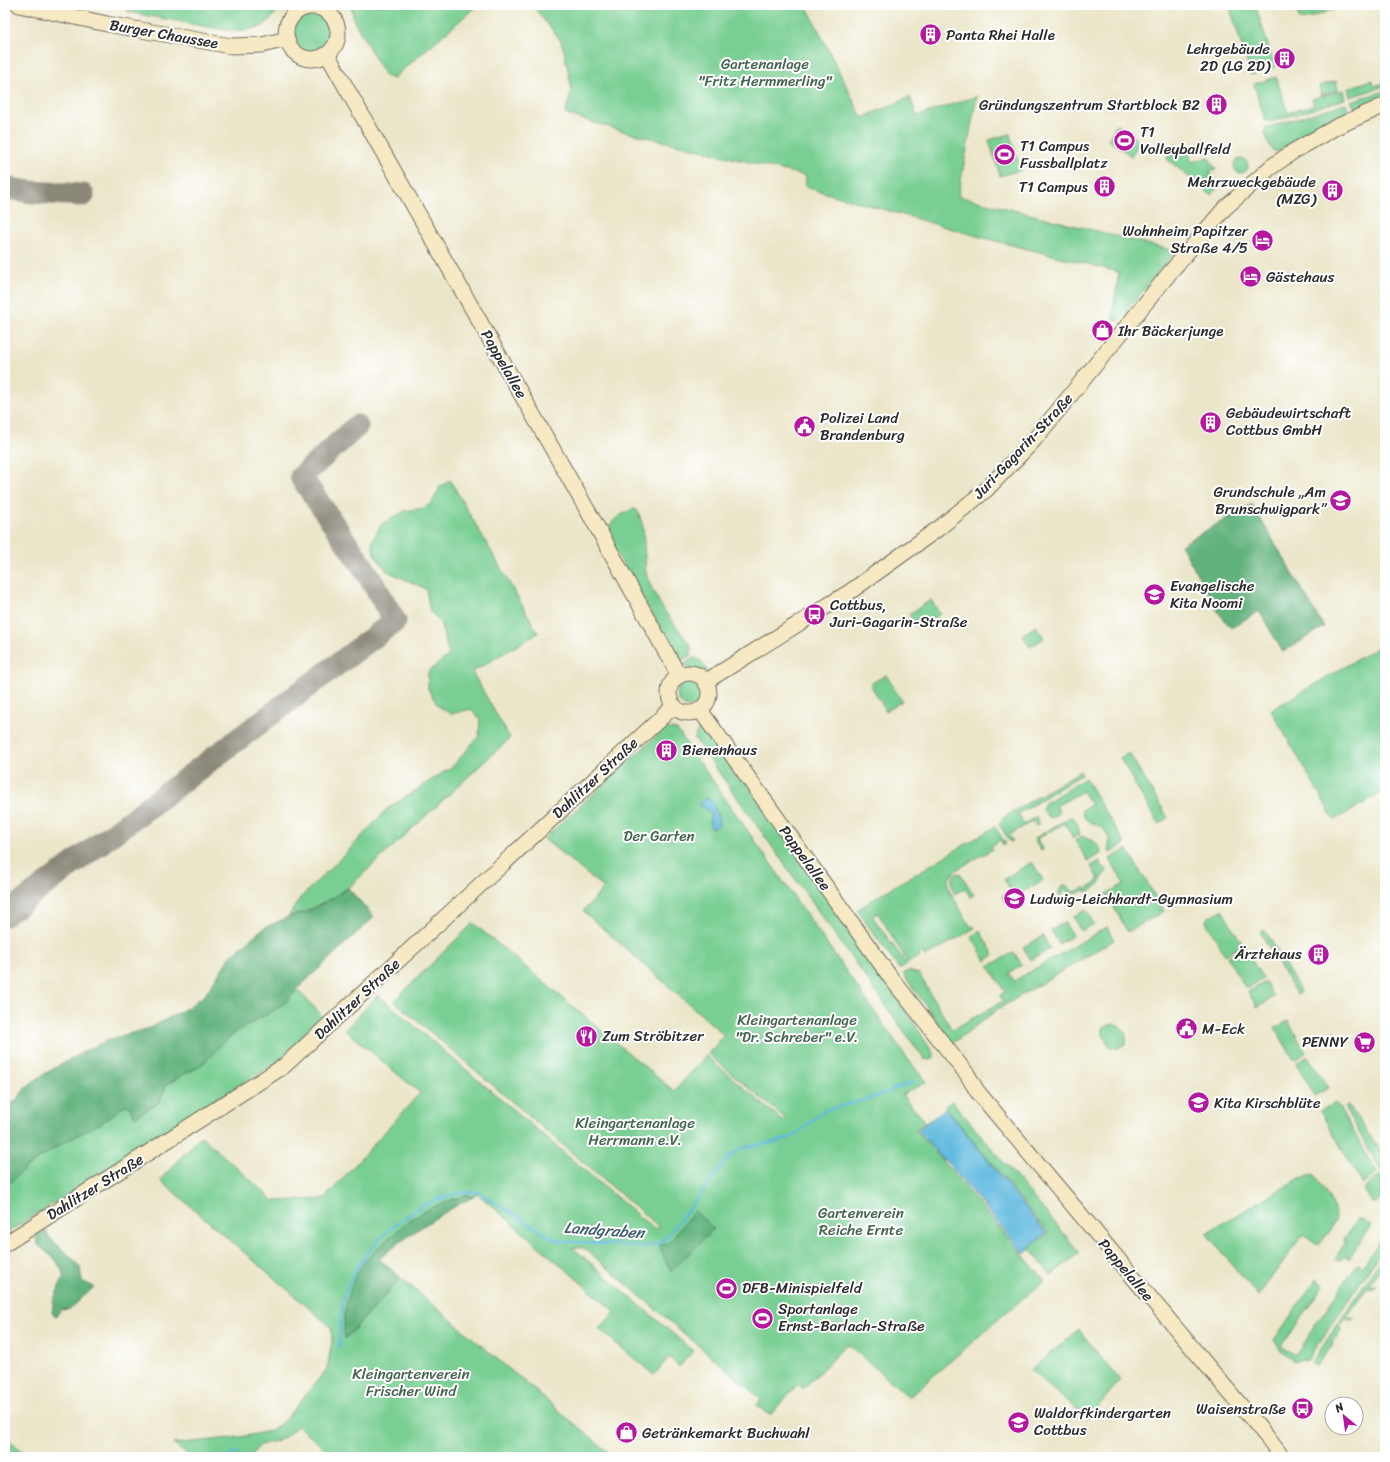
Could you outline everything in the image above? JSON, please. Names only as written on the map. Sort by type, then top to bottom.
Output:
[{"type":"main road","name":"Burger Chaussee","points":[[19,5],[107,24],[231,46],[262,45],[287,39]]},
{"type":"main road","points":[[309,7],[324,7],[334,19],[338,29],[336,43],[327,54],[317,58],[302,56],[290,47],[287,39],[288,22],[297,12],[309,7]]},
{"type":"main road","name":"Pappelallee","points":[[327,54],[597,527],[679,676]]},
{"type":"main road","name":"Juri-Gagarin-Straße","points":[[705,682],[851,591],[939,528],[986,490],[1048,423],[1225,208],[1271,167],[1294,151],[1336,127],[1385,104]]},
{"type":"main road","points":[[687,673],[694,674],[705,682],[708,688],[708,696],[704,706],[700,710],[691,713],[684,712],[678,710],[674,706],[669,695],[669,688],[679,676],[687,673]]},
{"type":"main road","name":"Dahlitzer Straße","points":[[5,1244],[284,1066],[674,706]]},
{"type":"main road","name":"Pappelallee","points":[[700,710],[911,1006],[967,1074],[976,1091],[1279,1453]]},
{"type":"green space","points":[[126,5],[283,5],[267,23],[261,27],[246,30],[225,30],[128,12]]},
{"type":"green space","points":[[351,5],[478,5],[400,72],[394,79],[385,76],[354,21]]},
{"type":"green space","name":"Gartenanlage \"Fritz Hermmerling\"","points":[[532,5],[806,5],[862,118],[910,97],[917,116],[977,96],[958,196],[1175,251],[1118,322],[1112,317],[1119,272],[984,238],[805,187],[806,176],[622,131],[565,114],[572,90],[561,41]]},
{"type":"green space","points":[[1229,5],[1264,5],[1256,8],[1275,67],[1251,75]]},
{"type":"green space","points":[[1295,5],[1334,5],[1335,9],[1300,21]]},
{"type":"green space","points":[[313,12],[328,18],[334,33],[328,48],[313,54],[298,48],[292,33],[298,18]]},
{"type":"green space","points":[[1276,77],[1288,113],[1314,105],[1312,99],[1343,90],[1345,99],[1274,121],[1267,121],[1265,120],[1254,84]]},
{"type":"green space","points":[[1372,80],[1374,86],[1385,83],[1385,86],[1350,97],[1348,88]]},
{"type":"green space","points":[[1336,81],[1338,90],[1321,95],[1319,86]]},
{"type":"green space","points":[[1385,91],[1385,99],[1356,111],[1351,101]]},
{"type":"green space","points":[[1346,103],[1349,112],[1348,115],[1282,152],[1274,151],[1269,145],[1264,130],[1266,128]]},
{"type":"green space","name":"T1 Volleyballfeld","points":[[1117,124],[1140,142],[1131,156],[1108,140]]},
{"type":"green space","name":"T1 Campus Fussballplatz","points":[[1010,134],[1021,170],[1000,176],[989,140]]},
{"type":"green space","points":[[1188,149],[1192,162],[1209,157],[1214,168],[1216,167],[1217,170],[1210,172],[1216,190],[1211,195],[1167,159],[1168,156]]},
{"type":"green space","points":[[1238,159],[1244,159],[1248,163],[1248,169],[1244,173],[1238,173],[1234,169],[1234,163]]},
{"type":"green space","points":[[450,480],[538,633],[472,672],[510,738],[348,888],[319,905],[288,917],[300,898],[348,851],[387,809],[453,766],[479,736],[480,719],[471,709],[451,714],[438,706],[428,689],[428,672],[449,655],[440,621],[430,612],[426,589],[387,571],[374,554],[372,541],[382,524],[405,511],[424,508],[432,503],[440,487]]},
{"type":"green space","points":[[1252,504],[1324,627],[1283,652],[1259,611],[1231,628],[1219,613],[1181,545]]},
{"type":"green space","points":[[634,509],[637,510],[639,514],[643,527],[646,573],[651,587],[663,609],[691,646],[691,655],[681,661],[679,660],[607,537],[609,527],[615,519]]},
{"type":"green space","points":[[931,600],[940,614],[917,628],[909,614]]},
{"type":"green space","points":[[1036,626],[1044,638],[1030,647],[1022,635]]},
{"type":"green space","points":[[1385,643],[1385,791],[1334,820],[1271,710]]},
{"type":"green space","points":[[694,658],[700,660],[708,671],[693,670],[683,665]]},
{"type":"green space","points":[[886,675],[902,701],[886,711],[870,684]]},
{"type":"green space","points":[[690,681],[699,685],[703,694],[699,703],[690,707],[681,703],[677,694],[681,685]]},
{"type":"green space","points":[[702,726],[736,768],[888,982],[934,1055],[934,1058],[930,1060],[924,1059],[695,739],[696,733]]},
{"type":"green space","points":[[665,728],[677,730],[907,1058],[926,1082],[902,1095],[926,1122],[916,1130],[1045,1281],[909,1397],[847,1344],[803,1389],[798,1384],[770,1415],[757,1405],[761,1399],[584,1248],[572,1247],[693,1351],[679,1367],[669,1357],[654,1375],[599,1329],[615,1312],[478,1194],[473,1197],[468,1195],[453,1199],[429,1209],[409,1221],[386,1241],[345,1339],[401,1278],[614,1457],[335,1457],[298,1426],[282,1439],[260,1445],[249,1457],[191,1457],[173,1444],[241,1437],[270,1431],[284,1421],[327,1369],[332,1341],[331,1327],[160,1180],[201,1136],[274,1201],[324,1199],[420,1093],[345,1030],[378,995],[654,1229],[659,1227],[394,1001],[473,923],[674,1091],[706,1056],[783,1121],[786,1119],[708,1054],[724,1035],[583,911],[604,888],[544,839]],"holes":[[[695,1211],[671,1272],[659,1246],[668,1243]]]},
{"type":"green space","points":[[1130,754],[1168,818],[1158,824],[1120,758]]},
{"type":"green space","points":[[1080,771],[1082,774],[1018,814],[1024,824],[1036,817],[1038,825],[1036,826],[1033,821],[1009,835],[1013,841],[1010,842],[999,824],[1004,817]]},
{"type":"green space","points":[[1085,778],[1125,844],[1110,853],[1107,834],[1098,825],[1088,821],[1084,815],[1082,810],[1091,805],[1083,791],[1056,806],[1060,812],[1051,818],[1042,809],[1045,803]]},
{"type":"green space","points":[[1070,817],[1075,820],[1080,834],[1073,838],[1065,823],[1037,839],[1043,850],[1041,851],[1034,839]]},
{"type":"green space","points":[[995,827],[1006,844],[1004,846],[1000,840],[991,846],[993,849],[956,870],[949,880],[949,888],[954,899],[971,927],[974,926],[975,928],[925,957],[922,952],[918,955],[919,956],[899,969],[857,910]],"holes":[[[878,913],[907,961],[905,962],[872,916]]]},
{"type":"green space","points":[[1082,836],[1097,844],[1101,850],[1101,854],[1088,861],[1075,840]]},
{"type":"green space","points":[[1127,849],[1164,911],[1128,932],[1106,894],[1124,884],[1110,859]]},
{"type":"green space","points":[[1100,861],[1101,867],[1107,870],[1107,872],[1094,889],[1086,892],[1084,890],[1074,894],[1065,889],[1062,894],[1063,897],[1061,898],[1058,894],[1062,886],[1065,885],[1074,892],[1085,887],[1087,890],[1089,888],[1088,887],[1094,885],[1100,876],[1097,877],[1091,866]]},
{"type":"green space","points":[[1032,862],[1043,880],[1005,902],[1002,896],[1008,892],[1010,895],[1012,893],[1004,879]]},
{"type":"green space","points":[[957,872],[958,874],[960,873],[974,895],[970,897],[965,888],[955,894],[952,883],[953,877]]},
{"type":"green space","points":[[348,888],[374,917],[297,989],[286,1002],[238,1031],[223,1042],[208,1059],[197,1068],[166,1085],[160,1101],[135,1117],[129,1106],[125,1105],[103,1122],[66,1141],[47,1153],[24,1169],[5,1188],[5,1109],[17,1099],[27,1086],[41,1076],[83,1052],[110,1039],[150,1028],[187,1008],[205,995],[229,958],[264,928],[288,917],[305,913]]},
{"type":"green space","points":[[1086,910],[1094,924],[1081,931],[1073,917]]},
{"type":"green space","points":[[1222,910],[1243,945],[1225,955],[1206,922],[1207,918]]},
{"type":"green space","points":[[1065,923],[1072,936],[1059,944],[1051,930]]},
{"type":"green space","points":[[1107,927],[1114,940],[998,1009],[953,1043],[903,974],[908,971],[919,974],[952,1030],[1003,1001],[1000,995],[1005,992],[989,966],[1014,952],[1022,965],[1009,973],[1014,981]]},
{"type":"green space","points":[[1265,930],[1301,992],[1297,995],[1260,932]]},
{"type":"green space","points":[[980,931],[994,955],[986,961],[971,936]]},
{"type":"green space","points":[[1043,936],[1050,949],[1031,960],[1023,947]]},
{"type":"green space","points":[[1244,947],[1263,979],[1246,989],[1227,957]]},
{"type":"green space","points":[[1265,982],[1274,997],[1257,1007],[1248,992]]},
{"type":"green space","points":[[297,989],[325,1019],[279,1061],[5,1234],[5,1188],[18,1175],[47,1153],[125,1105],[129,1106],[135,1117],[160,1101],[166,1085],[197,1068],[208,1059],[223,1042],[238,1031],[286,1002]]},
{"type":"green space","points":[[1288,1021],[1306,1053],[1294,1060],[1275,1028]]},
{"type":"green space","points":[[1114,1023],[1124,1031],[1126,1037],[1126,1044],[1118,1048],[1110,1047],[1103,1035],[1103,1028]]},
{"type":"green space","points":[[1308,1056],[1328,1088],[1315,1096],[1296,1063]]},
{"type":"green space","points":[[952,1101],[1080,1253],[1051,1275],[1029,1248],[1048,1233],[945,1106]]},
{"type":"green space","points":[[1336,1102],[1377,1172],[1363,1185],[1320,1111]]},
{"type":"green space","points":[[1348,1105],[1385,1157],[1385,1177],[1344,1107]]},
{"type":"green space","points":[[1314,1175],[1332,1204],[1335,1216],[1333,1225],[1319,1245],[1303,1234],[1258,1296],[1206,1233],[1300,1178]]},
{"type":"green space","points":[[1379,1175],[1385,1185],[1385,1198],[1374,1204],[1364,1189]]},
{"type":"green space","points":[[468,1195],[473,1197],[424,1225],[379,1259],[401,1278],[345,1339],[344,1319],[348,1297],[356,1276],[367,1259],[410,1220],[438,1205]]},
{"type":"green space","points":[[695,1211],[714,1229],[671,1272],[659,1246],[668,1243]]},
{"type":"green space","points":[[1358,1219],[1361,1219],[1371,1226],[1349,1258],[1344,1256],[1340,1261],[1335,1258],[1346,1242],[1343,1240]]},
{"type":"green space","points":[[46,1230],[50,1238],[73,1259],[80,1268],[82,1281],[94,1287],[70,1309],[61,1310],[56,1316],[52,1313],[54,1299],[64,1275],[56,1260],[37,1244],[36,1236]]},
{"type":"green space","points":[[1385,1233],[1385,1246],[1307,1361],[1304,1359],[1294,1361],[1280,1350],[1274,1340],[1316,1279],[1324,1285],[1282,1346],[1295,1355],[1357,1264],[1362,1267]]},
{"type":"green space","points":[[1385,1253],[1385,1261],[1369,1285],[1376,1286],[1375,1288],[1367,1287],[1347,1317],[1354,1318],[1353,1320],[1345,1319],[1339,1328],[1342,1330],[1332,1342],[1333,1345],[1316,1366],[1311,1364]]},
{"type":"green space","points":[[1079,1330],[1120,1380],[1088,1419],[1030,1370]]},
{"type":"green space","points":[[5,1437],[30,1457],[5,1457]]},
{"type":"water","points":[[705,798],[710,799],[715,808],[719,825],[714,828],[711,827],[710,824],[710,812],[699,805]]},
{"type":"water","points":[[946,1108],[1046,1233],[1028,1248],[1029,1250],[1024,1254],[918,1130]]},
{"type":"waterway","name":"Landgraben","points":[[339,1347],[342,1311],[346,1290],[355,1272],[367,1254],[382,1237],[399,1222],[418,1209],[438,1199],[458,1193],[478,1192],[550,1237],[560,1241],[645,1247],[657,1244],[666,1238],[731,1155],[744,1148],[773,1143],[794,1136],[817,1116],[827,1110],[871,1098],[913,1082]]},
{"type":"waterway","name":"Landgraben","points":[[228,1457],[238,1452]]},
{"type":"taxiway","points":[[5,188],[31,192],[83,195]]},
{"type":"taxiway","points":[[5,915],[395,621],[366,571],[301,477],[357,426]]},
{"type":"place","name":"Panta Rhei Halle","points":[[931,35]]},
{"type":"place","name":"Lehrgebäude 2D (LG 2D)","points":[[1285,58]]},
{"type":"place","name":"Gründungszentrum Startblock B2","points":[[1216,105]]},
{"type":"place","name":"T1 Volleyballfeld","points":[[1124,141]]},
{"type":"place","name":"T1 Campus Fussballplatz","points":[[1005,155]]},
{"type":"place","name":"T1 Campus","points":[[1104,187]]},
{"type":"place","name":"Mehrzweckgebäude (MZG)","points":[[1332,191]]},
{"type":"place","name":"Wohnheim Papitzer Straße 4/5","points":[[1263,240]]},
{"type":"place","name":"Gästehaus","points":[[1250,277]]},
{"type":"place","name":"Ihr Bäckerjunge","points":[[1102,331]]},
{"type":"place","name":"Gebäudewirtschaft Cottbus GmbH","points":[[1211,422]]},
{"type":"place","name":"Polizei Land Brandenburg","points":[[804,427]]},
{"type":"place","name":"Grundschule „Am Brunschwigpark”","points":[[1341,501]]},
{"type":"place","name":"Evangelische Kita Noomi","points":[[1155,595]]},
{"type":"place","name":"Cottbus, Juri-Gagarin-Straße","points":[[814,614]]},
{"type":"place","name":"Bienenhaus","points":[[667,750]]},
{"type":"place","name":"Ludwig-Leichhardt-Gymnasium","points":[[1015,899]]},
{"type":"place","name":"Ärztehaus","points":[[1318,954]]},
{"type":"place","name":"M-Eck","points":[[1186,1029]]},
{"type":"place","name":"Zum Ströbitzer","points":[[586,1036]]},
{"type":"place","name":"PENNY","points":[[1364,1042]]},
{"type":"place","name":"Kita Kirschblüte","points":[[1199,1103]]},
{"type":"place","name":"DFB-Minispielfeld","points":[[726,1288]]},
{"type":"place","name":"Sportanlage Ernst-Barlach-Straße","points":[[763,1318]]},
{"type":"place","name":"Waisenstraße","points":[[1302,1409]]},
{"type":"place","name":"Waldorfkindergarten Cottbus","points":[[1018,1422]]},
{"type":"place","name":"Getränkemarkt Buchwahl","points":[[627,1433]]},
{"type":"park label","name":"Der Garten","points":[[659,836]]},
{"type":"park label","name":"Kleingartenanlage \"Dr. Schreber\" e.V.","points":[[797,1028]]},
{"type":"park label","name":"Kleingartenanlage Herrmann e.V.","points":[[635,1132]]},
{"type":"park label","name":"Gartenverein Reiche Ernte","points":[[861,1222]]},
{"type":"park label","name":"Kleingartenverein Frischer Wind","points":[[411,1382]]}]
